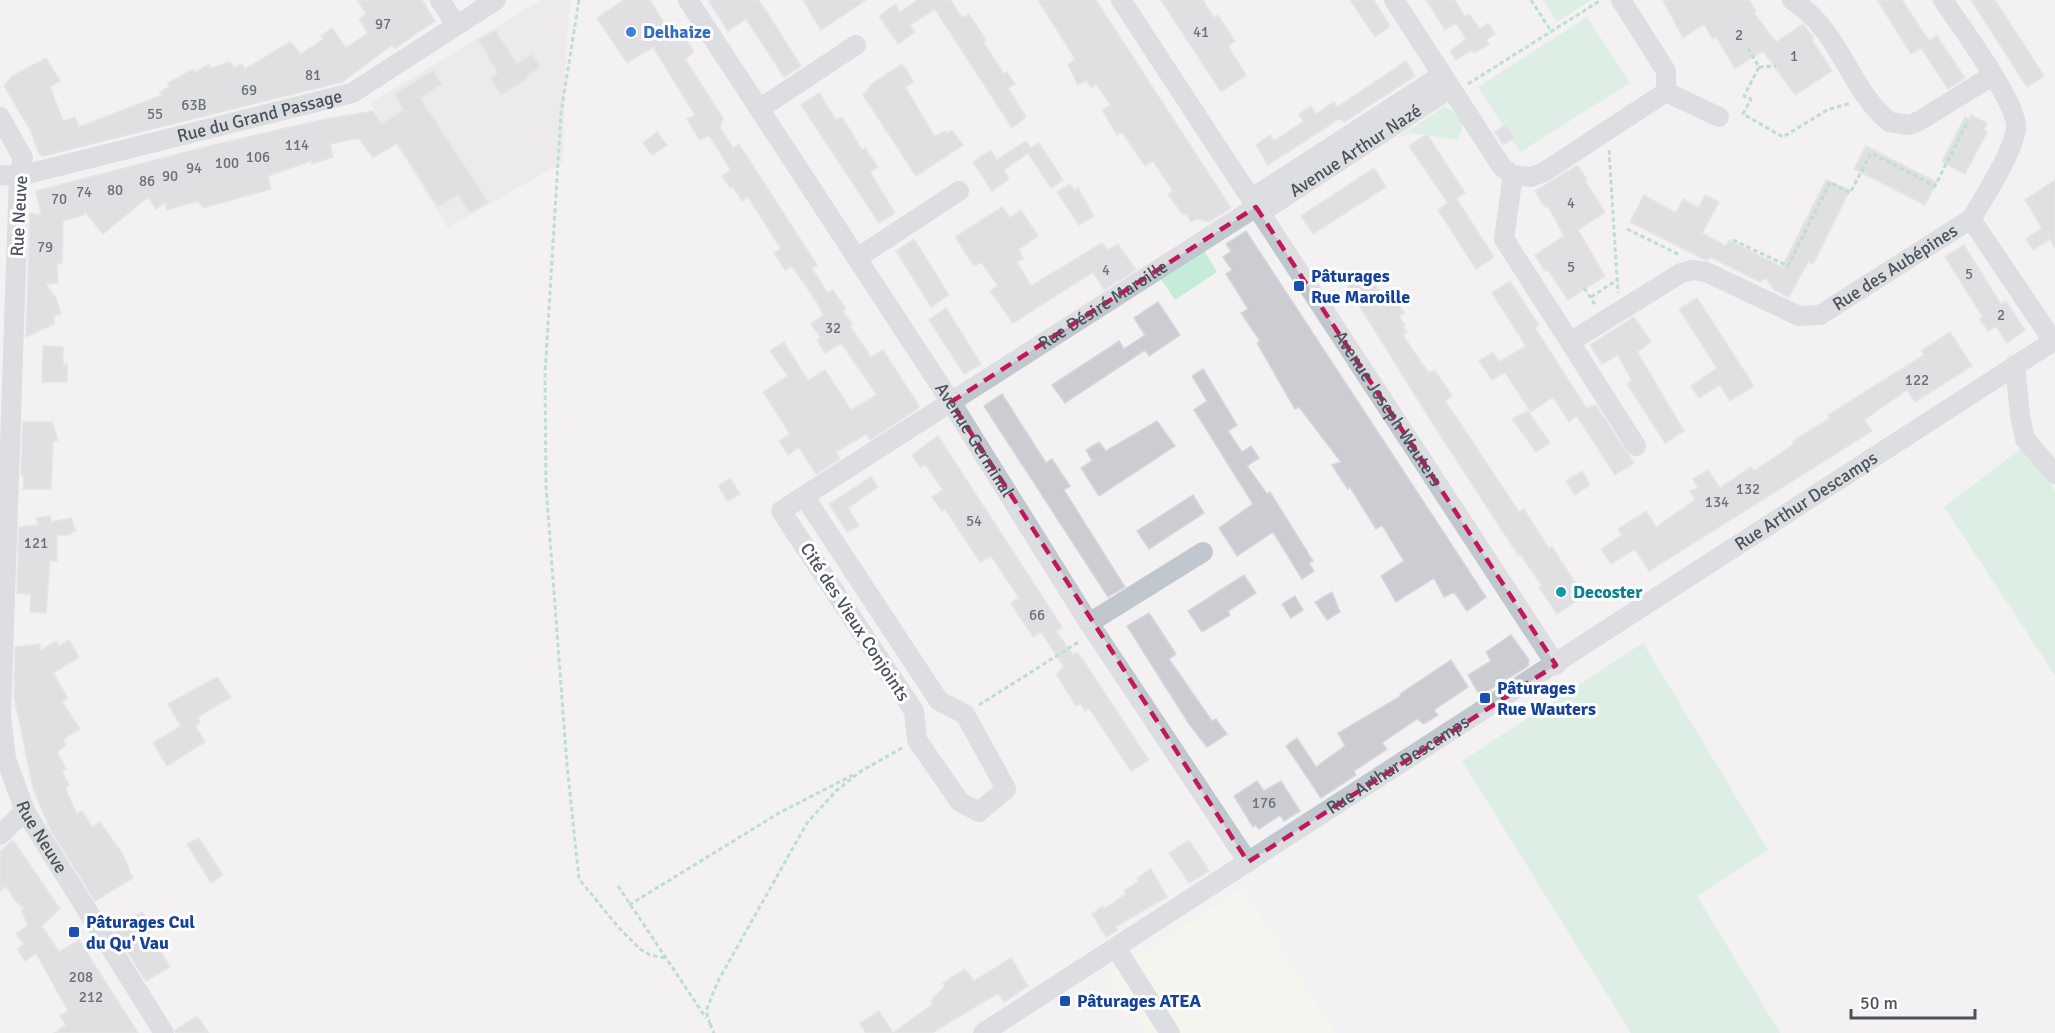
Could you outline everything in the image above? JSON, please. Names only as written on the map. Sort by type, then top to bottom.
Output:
[{"type":"street","points":[[440,0],[456,25]]},
{"type":"street","name":"Rue du Grand Passage","points":[[10,176],[351,93],[496,0]]},
{"type":"street","name":"Avenue Germinal","points":[[688,0],[761,108],[951,402],[1092,627],[1248,862]]},
{"type":"street","name":"Avenue Joseph Wauters","points":[[1121,0],[1556,664]]},
{"type":"street","points":[[1394,0],[1454,83],[1502,167],[1513,175],[1531,177],[1544,172],[1666,92]]},
{"type":"street","points":[[1621,0],[1666,71],[1666,92]]},
{"type":"street","points":[[1792,0],[1820,22],[1870,102],[1889,122],[1909,125],[1992,76]]},
{"type":"street","name":"Rue des Aubépines","points":[[1693,270],[1706,272],[1799,316],[1820,315],[1971,219],[1988,193],[2016,128],[2012,108],[1943,0]]},
{"type":"street","points":[[761,108],[856,45]]},
{"type":"street","name":"Avenue Arthur Nazé","points":[[1256,206],[1454,83]]},
{"type":"street","points":[[1666,92],[1719,117]]},
{"type":"street","name":"Rue Neuve","points":[[0,117],[23,158],[10,176],[0,715],[6,759],[25,811],[164,1033]]},
{"type":"street","points":[[1513,175],[1504,239],[1636,446]]},
{"type":"street","points":[[857,258],[958,191]]},
{"type":"street","name":"Rue Désiré Maroille","points":[[951,402],[1256,206]]},
{"type":"street","name":"Rue des Aubépines","points":[[1971,219],[2054,340]]},
{"type":"street","points":[[1570,342],[1681,273],[1693,270]]},
{"type":"street","name":"Rue Arthur Descamps","points":[[983,1033],[2054,340]]},
{"type":"street","points":[[2015,365],[2019,415],[2025,439],[2055,474]]},
{"type":"street","name":"Cité des Vieux Conjoints","points":[[804,496],[939,701],[965,714],[1006,789],[979,812],[960,802],[917,740],[914,711],[781,511],[804,496],[951,402]]},
{"type":"street","points":[[1092,627],[1203,552]]},
{"type":"street","points":[[0,835],[25,811]]},
{"type":"street","points":[[1116,948],[1170,1033]]},
{"type":"path","points":[[579,0],[561,113],[545,375],[546,486],[567,765],[579,879],[619,928],[640,949],[650,955],[666,958]]},
{"type":"path","points":[[1531,0],[1551,31]]},
{"type":"path","points":[[1454,83],[1551,31],[1601,0]]},
{"type":"path","points":[[1748,48],[1760,67]]},
{"type":"path","points":[[1760,67],[1776,66]]},
{"type":"path","points":[[1760,67],[1744,96],[1750,99],[1743,114],[1783,137],[1827,110],[1855,102],[1870,102]]},
{"type":"path","points":[[1733,240],[1788,266],[1830,182],[1850,193],[1871,153],[1935,186],[1967,123]]},
{"type":"path","points":[[1609,145],[1619,312]]},
{"type":"path","points":[[1628,229],[1687,258],[1693,270]]},
{"type":"path","points":[[1590,297],[1617,280]]},
{"type":"path","points":[[965,714],[1092,627]]},
{"type":"path","points":[[629,905],[779,813],[917,740]]},
{"type":"path","points":[[710,1024],[706,1011],[718,981],[802,831],[836,791],[861,771]]},
{"type":"path","points":[[618,886],[699,1003],[714,1033]]},
{"type":"highlighted area","points":[[1256,207],[1556,665],[1248,862],[951,402]]},
{"type":"shaded area","points":[[541,0],[571,0],[566,46],[563,162],[448,228],[371,103]]},
{"type":"shaded area","points":[[1242,888],[1335,1033],[1145,1033],[1107,976]]},
{"type":"green space","points":[[1543,0],[1591,0],[1557,22]]},
{"type":"green space","points":[[1587,17],[1630,83],[1520,152],[1478,87]]},
{"type":"green space","points":[[1444,107],[1457,112],[1463,124],[1458,140],[1410,133],[1396,138]]},
{"type":"green space","points":[[1203,249],[1217,272],[1175,300],[1159,276]]},
{"type":"green space","points":[[2027,444],[2055,491],[2055,675],[1944,507]]},
{"type":"green space","points":[[1643,643],[1768,850],[1697,896],[1780,1033],[1631,1033],[1462,761]]},
{"type":"building","points":[[357,0],[422,0],[435,21],[395,48],[392,45],[342,82],[43,156],[39,154],[31,131],[4,86],[12,76],[46,58],[60,81],[50,87],[63,121],[75,117],[79,127],[162,95],[160,92],[170,86],[168,83],[193,69],[195,72],[209,64],[211,68],[230,62],[234,68],[242,64],[245,69],[290,42],[301,54],[324,39],[321,36],[332,28],[346,48],[368,33],[359,19],[366,14]]},
{"type":"building","points":[[624,0],[650,0],[669,32],[677,26],[694,52],[685,59],[723,118],[720,128],[733,148],[739,144],[817,265],[812,269],[828,293],[833,290],[846,309],[843,311],[852,324],[850,326],[871,357],[883,350],[918,404],[919,408],[870,440],[866,434],[836,452],[840,459],[816,474],[799,447],[788,455],[779,441],[790,434],[763,392],[788,376],[770,351],[784,342],[808,381],[825,370],[851,410],[877,395],[841,343],[825,353],[817,340],[821,338],[811,324],[823,315],[816,301],[792,266],[785,270],[774,253],[781,249],[748,197],[742,201],[722,176],[731,170],[709,135],[700,140],[687,119],[695,115],[653,47],[627,63],[597,18]]},
{"type":"building","points":[[708,0],[759,0],[801,66],[784,77],[746,19],[728,31]]},
{"type":"building","points":[[803,0],[866,0],[821,30]]},
{"type":"building","points":[[918,0],[951,0],[962,18],[969,14],[986,40],[983,42],[1004,74],[1007,72],[1015,84],[1008,88],[1026,117],[1012,128],[935,9],[910,25],[915,32],[898,44],[879,16],[896,4],[900,12]]},
{"type":"building","points":[[1038,0],[1096,0],[1231,208],[1209,222],[1196,219],[1191,222],[1186,213],[1183,215],[1168,194],[1173,191],[1153,161],[1145,166],[1122,132],[1117,135],[1102,110],[1111,105],[1096,84],[1091,87],[1086,80],[1078,85],[1068,65],[1075,59]]},
{"type":"building","points":[[1161,0],[1203,0],[1214,18],[1218,15],[1235,41],[1228,46],[1246,75],[1221,92]]},
{"type":"building","points":[[1350,0],[1374,0],[1390,26],[1375,37]]},
{"type":"building","points":[[1426,0],[1455,0],[1465,16],[1469,14],[1480,29],[1488,23],[1495,34],[1486,40],[1489,44],[1474,53],[1472,50],[1456,60],[1450,51],[1466,39],[1456,23],[1445,30]]},
{"type":"building","points":[[1663,0],[1749,0],[1756,11],[1754,13],[1776,42],[1803,24],[1814,38],[1812,40],[1832,71],[1795,95],[1763,51],[1735,68],[1716,37],[1713,39],[1704,24],[1683,38]]},
{"type":"building","points":[[1877,0],[1902,0],[1929,41],[1937,36],[1965,78],[1948,89],[1921,48],[1911,54]]},
{"type":"building","points":[[1971,0],[1995,0],[2044,76],[2027,87]]},
{"type":"building","points":[[495,30],[517,64],[532,54],[540,67],[526,77],[527,79],[501,95],[490,78],[498,73],[478,40]]},
{"type":"building","points":[[1406,61],[1415,76],[1344,122],[1339,119],[1268,165],[1256,145],[1270,135],[1274,141],[1303,122],[1299,114],[1311,106],[1316,114],[1334,102],[1337,107]]},
{"type":"building","points":[[902,64],[914,82],[905,87],[935,137],[952,130],[963,145],[916,176],[863,95],[873,83]]},
{"type":"building","points":[[433,71],[442,84],[420,98],[488,202],[470,213],[458,194],[438,207],[397,143],[373,158],[359,138],[330,144],[333,157],[312,164],[311,161],[268,176],[271,189],[203,208],[198,201],[166,210],[166,202],[156,209],[148,197],[103,234],[84,211],[84,215],[63,221],[62,263],[57,264],[58,283],[46,284],[56,298],[61,314],[54,316],[54,324],[26,337],[30,213],[41,215],[36,191],[209,146],[325,119],[373,111],[382,124],[404,110],[394,94]]},
{"type":"building","points":[[819,93],[836,120],[842,117],[862,150],[865,148],[878,167],[870,172],[895,213],[879,223],[801,105]]},
{"type":"building","points":[[1971,115],[1987,123],[1984,130],[1987,132],[1965,174],[1942,162],[1965,117],[1969,119]]},
{"type":"building","points":[[1506,125],[1515,138],[1503,145],[1495,132]]},
{"type":"building","points":[[657,132],[667,145],[652,155],[643,143]]},
{"type":"building","points":[[1427,134],[1465,193],[1456,198],[1494,257],[1476,269],[1438,210],[1448,203],[1409,146]]},
{"type":"building","points":[[1026,141],[1031,148],[1039,143],[1063,180],[1051,188],[1028,153],[1004,170],[1009,179],[992,191],[973,162],[991,150],[997,160]]},
{"type":"building","points":[[1866,146],[1937,182],[1925,205],[1854,169]]},
{"type":"building","points":[[1578,165],[1587,180],[1585,181],[1605,212],[1578,230],[1605,276],[1568,300],[1535,255],[1564,236],[1548,206],[1545,207],[1535,191]]},
{"type":"building","points":[[1374,168],[1386,187],[1313,234],[1301,216]]},
{"type":"building","points":[[1826,180],[1850,190],[1813,264],[1808,262],[1789,297],[1774,290],[1766,278],[1760,282],[1710,257],[1708,260],[1703,259],[1630,222],[1644,195],[1676,213],[1683,199],[1699,208],[1705,195],[1719,202],[1702,233],[1726,246],[1729,240],[1782,267]]},
{"type":"building","points":[[2055,180],[2055,248],[2050,239],[2033,250],[2026,239],[2042,228],[2025,200]]},
{"type":"building","points":[[1070,184],[1075,191],[1078,188],[1094,216],[1079,225],[1057,192]]},
{"type":"building","points":[[1002,207],[1010,218],[1021,210],[1038,236],[1019,249],[1023,259],[1017,262],[1031,286],[1102,243],[1108,250],[1118,244],[1136,270],[1104,290],[1093,272],[1013,323],[990,291],[998,286],[981,262],[974,266],[955,237]]},
{"type":"building","points":[[1246,231],[1486,597],[1467,611],[1454,592],[1444,597],[1434,578],[1396,602],[1381,576],[1404,561],[1382,525],[1376,529],[1350,487],[1348,489],[1332,465],[1341,462],[1299,407],[1295,409],[1257,343],[1260,341],[1241,313],[1248,309],[1226,274],[1232,270],[1223,257],[1231,251],[1226,244]]},
{"type":"building","points":[[914,239],[949,295],[931,307],[896,251]]},
{"type":"building","points":[[1964,245],[2001,304],[2006,301],[2025,330],[2007,343],[1996,326],[1988,331],[1980,319],[1983,317],[1945,257]]},
{"type":"building","points":[[1368,273],[1387,304],[1395,298],[1404,313],[1399,316],[1407,332],[1403,335],[1429,373],[1435,370],[1452,396],[1445,401],[1519,512],[1524,509],[1549,549],[1552,547],[1584,596],[1557,614],[1539,587],[1542,586],[1520,554],[1518,555],[1347,286]]},
{"type":"building","points":[[1510,281],[1539,325],[1535,328],[1587,409],[1595,404],[1634,463],[1615,475],[1577,416],[1569,422],[1553,397],[1531,412],[1505,372],[1492,380],[1479,361],[1493,352],[1499,362],[1526,346],[1492,293]]},
{"type":"building","points":[[1697,298],[1754,386],[1730,401],[1720,385],[1699,398],[1691,386],[1717,368],[1679,309]]},
{"type":"building","points":[[1158,302],[1180,335],[1149,356],[1145,350],[1065,403],[1052,385],[1119,341],[1124,349],[1145,335],[1134,318]]},
{"type":"building","points":[[946,308],[981,364],[964,374],[929,320]]},
{"type":"building","points":[[1634,317],[1651,342],[1637,352],[1684,431],[1665,443],[1627,384],[1632,381],[1618,355],[1602,364],[1590,345]]},
{"type":"building","points":[[1950,332],[1972,366],[1915,402],[1907,390],[1864,420],[1872,431],[1649,571],[1635,549],[1611,564],[1601,549],[1622,535],[1618,529],[1646,511],[1656,527],[1695,500],[1690,491],[1698,488],[1693,479],[1708,470],[1720,488],[1751,467],[1754,471],[1794,444],[1793,441],[1830,418],[1828,415],[1924,355],[1921,351]]},
{"type":"building","points":[[43,346],[63,347],[63,365],[67,364],[67,382],[42,382]]},
{"type":"building","points":[[1203,369],[1237,425],[1228,431],[1242,452],[1251,446],[1259,458],[1247,466],[1267,494],[1270,492],[1313,561],[1309,563],[1314,571],[1302,579],[1273,532],[1237,556],[1219,528],[1253,504],[1194,410],[1207,401],[1192,376]]},
{"type":"building","points":[[1002,394],[1046,463],[1052,459],[1070,486],[1064,490],[1125,587],[1108,597],[984,406]]},
{"type":"building","points":[[1528,411],[1550,443],[1536,452],[1512,419]]},
{"type":"building","points":[[1157,421],[1175,446],[1099,496],[1081,468],[1092,461],[1086,450],[1099,442],[1106,451]]},
{"type":"building","points":[[23,422],[52,422],[58,440],[53,442],[51,489],[23,489],[24,475],[21,475]]},
{"type":"building","points":[[938,436],[1062,627],[1056,631],[1073,655],[1077,653],[1081,657],[1149,760],[1131,771],[1089,708],[1085,711],[1080,703],[1076,706],[1056,674],[1064,667],[1041,632],[1033,637],[1017,613],[1011,603],[1019,598],[991,556],[980,562],[945,509],[942,511],[932,497],[943,490],[925,464],[920,467],[912,455]]},
{"type":"building","points":[[1582,471],[1590,485],[1575,495],[1566,481]]},
{"type":"building","points":[[871,477],[878,487],[848,508],[859,526],[847,532],[829,504]]},
{"type":"building","points":[[730,478],[740,494],[728,501],[718,486]]},
{"type":"building","points":[[1193,495],[1204,513],[1149,549],[1137,531]]},
{"type":"building","points":[[50,516],[51,522],[71,518],[76,531],[67,535],[57,535],[57,561],[50,561],[46,613],[30,612],[31,594],[17,593],[19,527],[38,525],[36,518]]},
{"type":"building","points":[[1244,575],[1256,593],[1228,611],[1230,615],[1202,632],[1188,611]]},
{"type":"building","points":[[1332,592],[1340,612],[1327,620],[1315,602]]},
{"type":"building","points":[[1295,596],[1303,610],[1291,618],[1282,604]]},
{"type":"building","points":[[1149,613],[1176,654],[1169,659],[1212,721],[1216,719],[1227,734],[1207,747],[1189,724],[1127,626]]},
{"type":"building","points":[[1511,635],[1529,660],[1528,666],[1480,696],[1468,675],[1491,661],[1486,652]]},
{"type":"building","points":[[69,640],[79,657],[53,673],[68,698],[62,702],[80,729],[63,739],[66,745],[57,752],[66,769],[62,772],[69,785],[65,788],[77,814],[82,811],[92,827],[100,822],[122,853],[133,878],[95,901],[50,829],[33,788],[14,696],[15,647],[40,644],[40,651],[56,641],[59,646]]},
{"type":"building","points":[[1451,660],[1468,687],[1434,710],[1438,715],[1424,724],[1417,719],[1382,743],[1387,749],[1354,771],[1356,775],[1321,798],[1286,746],[1297,738],[1316,767],[1345,746],[1338,733],[1401,696],[1400,694]]},
{"type":"building","points":[[217,677],[231,697],[198,717],[200,722],[195,726],[205,742],[167,766],[153,743],[181,726],[168,704]]},
{"type":"building","points":[[1257,781],[1264,791],[1281,781],[1300,811],[1284,821],[1280,815],[1259,829],[1256,825],[1253,827],[1234,796]]},
{"type":"building","points":[[199,838],[223,875],[211,883],[187,844]]},
{"type":"building","points":[[13,840],[60,909],[42,926],[59,952],[79,940],[138,1033],[54,1033],[66,1025],[60,1016],[68,1011],[36,953],[25,961],[17,949],[24,944],[16,934],[28,925],[21,910],[24,908],[15,901],[6,886],[0,892],[0,851]]},
{"type":"building","points":[[1189,840],[1209,871],[1189,883],[1169,853]]},
{"type":"building","points":[[1151,869],[1167,897],[1115,927],[1118,930],[1106,937],[1092,914],[1126,894],[1124,891],[1139,881],[1137,878]]},
{"type":"building","points":[[142,912],[152,930],[149,932],[170,967],[146,981],[113,930]]},
{"type":"building","points":[[1011,958],[1028,986],[1004,1002],[998,993],[932,1033],[893,1033],[933,1004],[931,1001],[945,986],[943,983],[965,969],[974,981]]},
{"type":"building","points":[[879,1011],[893,1033],[866,1033],[860,1023]]},
{"type":"building","points":[[197,1016],[209,1033],[176,1033],[175,1030]]},
{"type":"place","name":"Delhaize","points":[[631,32]]},
{"type":"place","name":"Pâturages Rue Maroille","points":[[1299,286]]},
{"type":"place","name":"Decoster","points":[[1561,592]]},
{"type":"place","name":"Pâturages Rue Wauters","points":[[1485,698]]},
{"type":"place","name":"Pâturages Cul du Qu' Vau","points":[[74,932]]},
{"type":"place","name":"Pâturages ATEA","points":[[1065,1001]]}]
